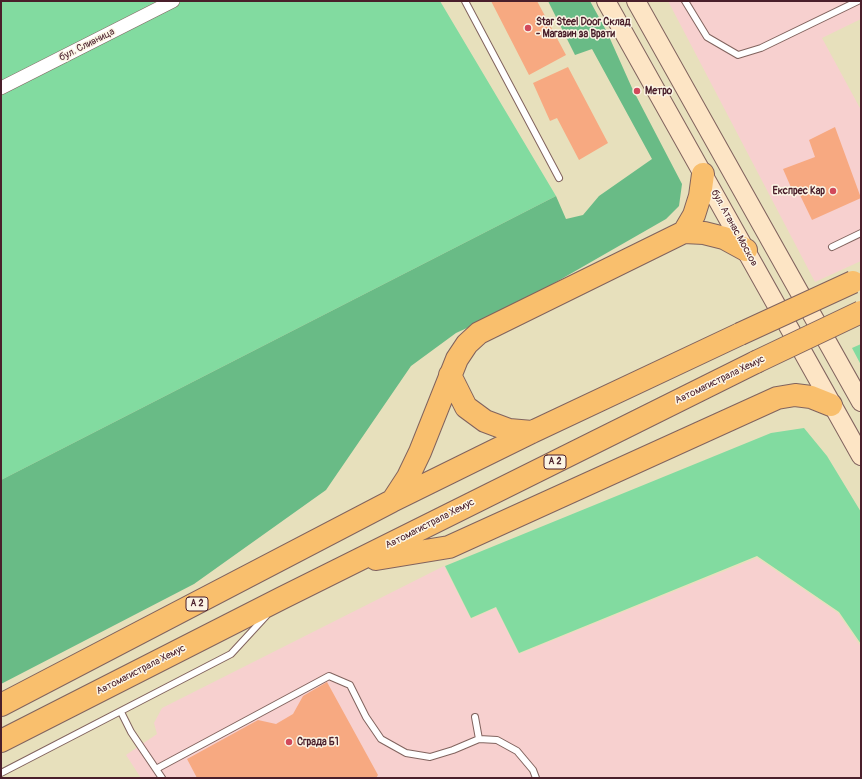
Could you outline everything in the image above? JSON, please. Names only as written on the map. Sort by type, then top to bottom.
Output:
[{"type":"highway","points":[[684,232],[694,215],[700,196],[704,174]]},
{"type":"highway","points":[[392,501],[408,477],[420,452],[456,359],[467,344],[479,333],[684,232],[704,233],[724,238],[746,250]]},
{"type":"highway","name":"A 2","points":[[1,705],[392,501],[532,432],[857,280]]},
{"type":"highway","name":"Автомагистрала Хемус","points":[[1,742],[354,562],[756,362],[861,312]]},
{"type":"highway","points":[[450,375],[456,391],[466,407],[485,421],[509,430],[532,432]]},
{"type":"highway","points":[[354,562],[449,547],[777,398],[795,395],[811,397],[831,405]]},
{"type":"main road","name":"бул. Атанас Москов","points":[[606,1],[704,174],[831,405],[861,456]]},
{"type":"main road","points":[[636,1],[861,402]]},
{"type":"street","name":"бул. Сливница","points":[[1,88],[173,1]]},
{"type":"lane","points":[[465,1],[559,178]]},
{"type":"lane","points":[[685,1],[706,37],[738,55],[761,48],[858,1]]},
{"type":"lane","points":[[832,247],[861,233]]},
{"type":"lane","points":[[1,773],[231,654],[282,598]]},
{"type":"lane","points":[[156,769],[329,676],[350,686],[366,717],[381,739],[406,753],[430,757],[453,750],[479,739],[497,740],[517,751],[533,770],[536,778]]},
{"type":"lane","points":[[121,712],[131,732],[162,778]]},
{"type":"lane","points":[[474,717],[479,739]]},
{"type":"shaded area","points":[[668,1],[861,1],[861,19],[822,38],[861,110],[861,261],[815,282]]},
{"type":"shaded area","points":[[757,558],[838,613],[861,647],[861,778],[141,778],[126,755],[157,734],[154,723],[162,708],[444,566],[471,619],[496,608],[519,654]]},
{"type":"green space","points":[[1,1],[440,1],[556,196],[1,480]]},
{"type":"green space","points":[[548,1],[590,1],[607,32],[632,88],[682,184],[679,206],[666,219],[509,309],[456,333],[411,366],[326,490],[194,584],[1,684],[1,480],[556,196],[566,219],[583,215],[599,196],[652,159],[592,49],[575,55]]},
{"type":"green space","points":[[861,344],[861,365],[852,348]]},
{"type":"green space","points":[[804,428],[827,456],[861,512],[861,644],[839,612],[757,556],[519,653],[496,607],[471,618],[445,566],[771,433]]},
{"type":"building","name":"Star Steel Door Склад - Магазин за Врати","points":[[491,1],[537,1],[566,55],[529,75]]},
{"type":"building","points":[[568,67],[608,143],[579,160],[557,118],[550,121],[533,83]]},
{"type":"building","points":[[835,127],[861,198],[812,220],[798,191],[793,192],[783,169],[815,157],[809,140]]},
{"type":"building","name":"Сграда Б1","points":[[327,682],[378,775],[376,778],[197,778],[187,759],[258,720],[276,724],[293,714],[303,696]]},
{"type":"place","name":"Star Steel Door Склад - Магазин за Врати","points":[[528,28]]},
{"type":"place","name":"Метро","points":[[637,91]]},
{"type":"place","name":"Експрес Кар","points":[[833,191]]},
{"type":"place","name":"Сграда Б1","points":[[289,742]]}]
